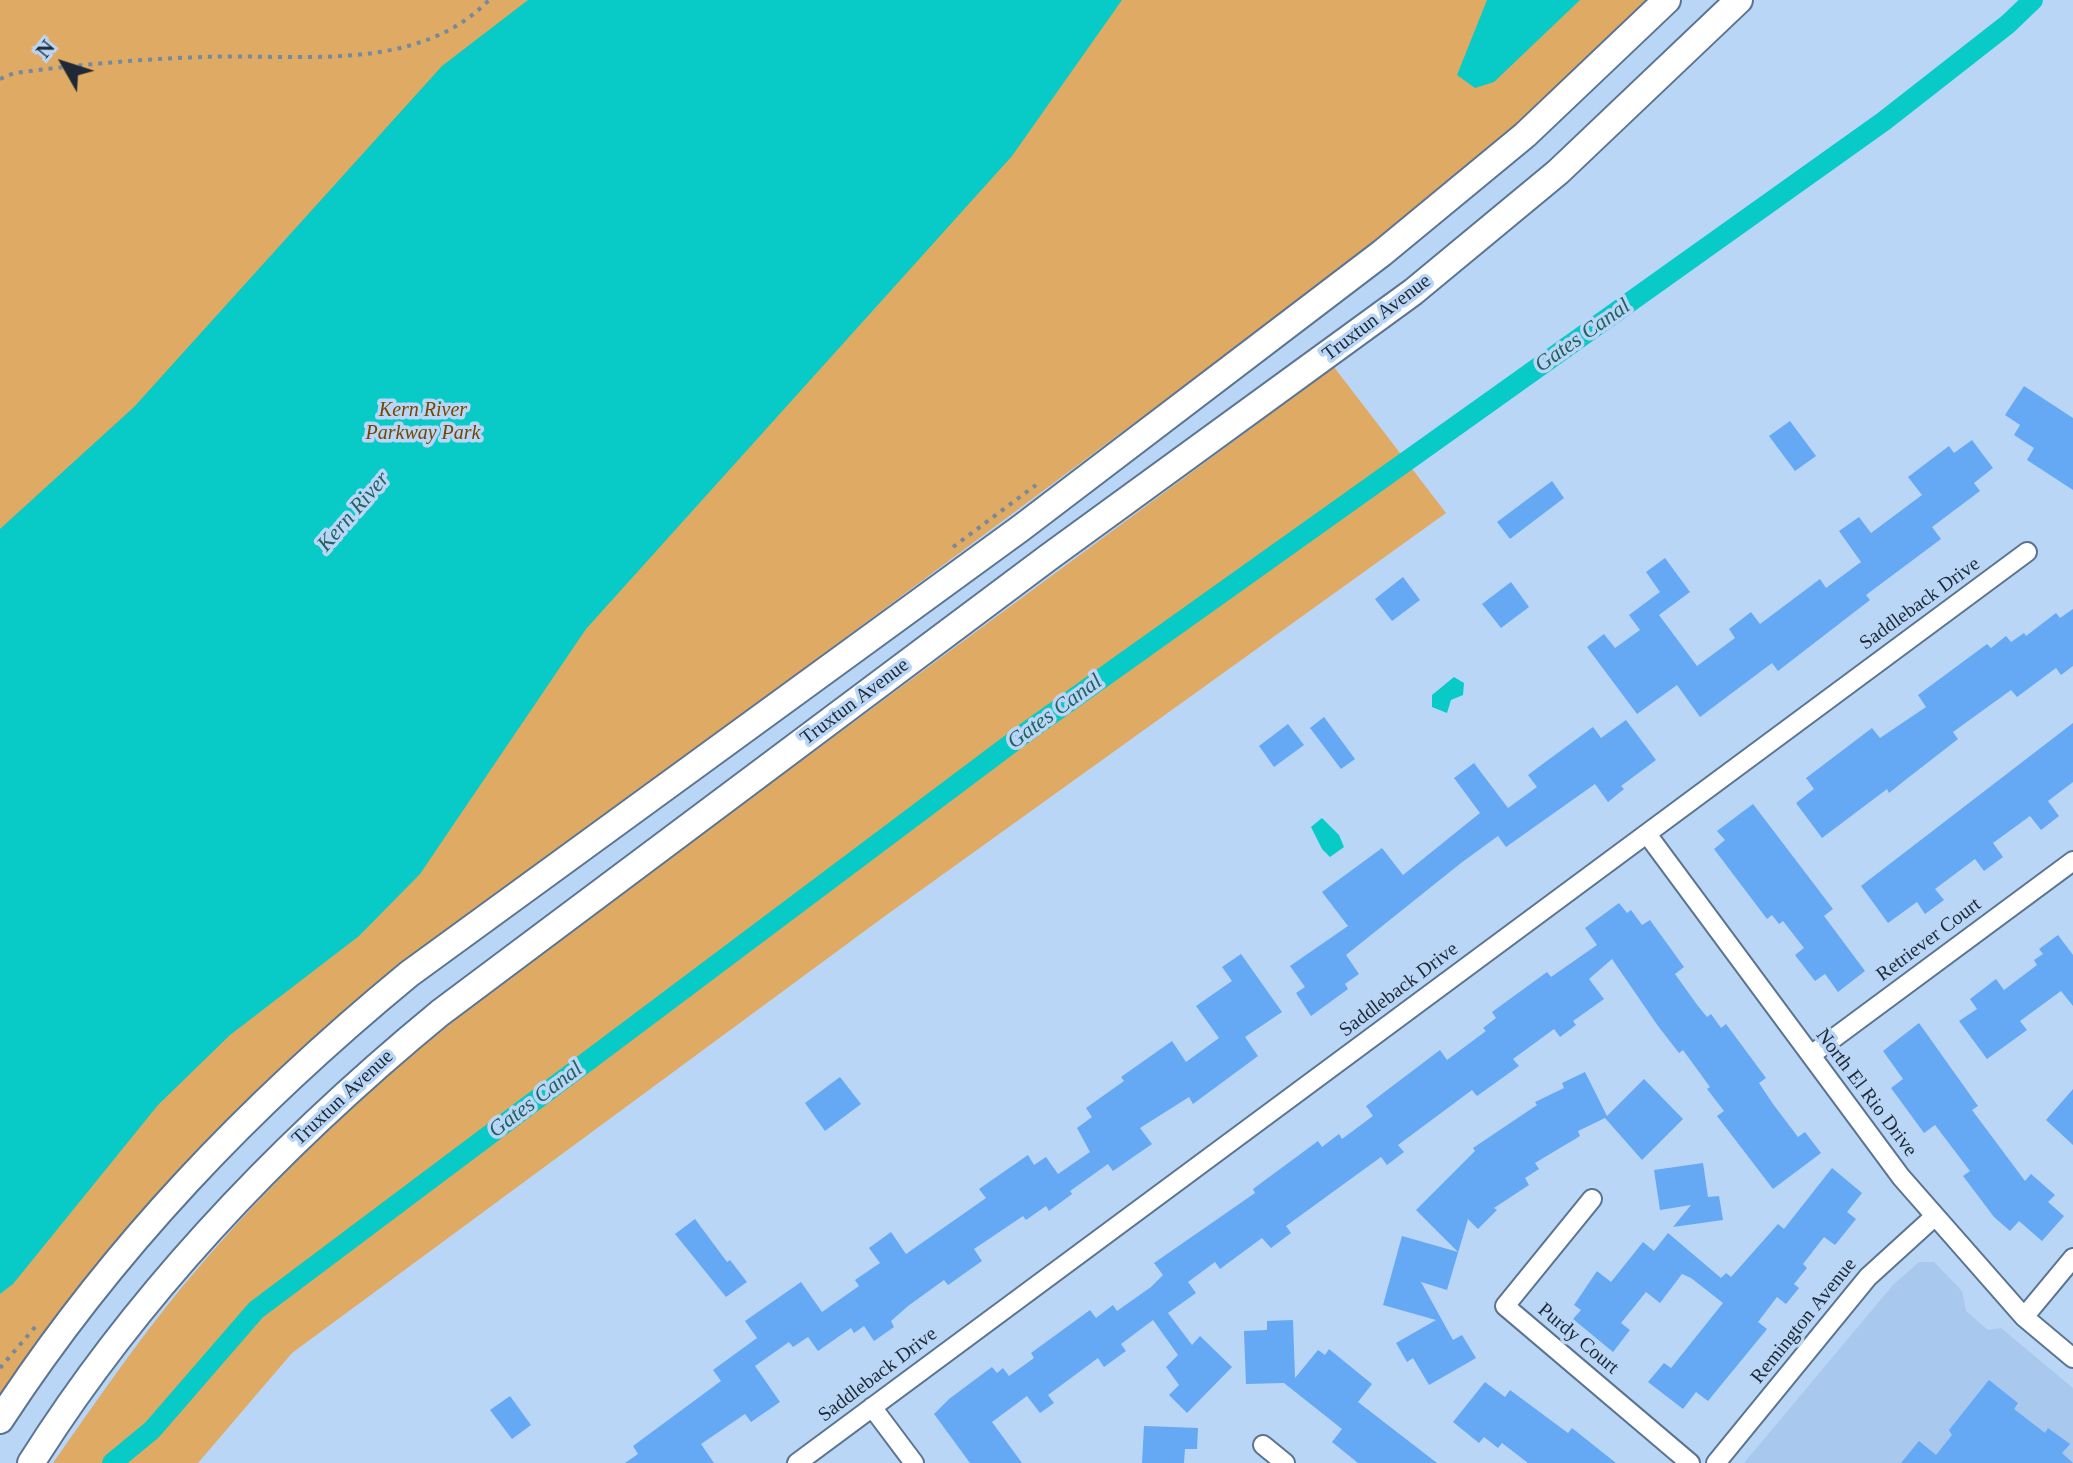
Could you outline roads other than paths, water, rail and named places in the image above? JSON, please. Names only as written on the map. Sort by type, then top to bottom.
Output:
[{"type":"main road","name":"Truxtun Avenue","points":[[0,1420],[69,1320],[139,1232],[195,1169],[334,1036],[409,974],[1021,528],[1382,253],[1525,135],[1667,0]]},
{"type":"main road","name":"Truxtun Avenue","points":[[31,1463],[63,1412],[169,1275],[231,1204],[367,1073],[440,1013],[1036,567],[1413,292],[1558,172],[1739,0]]},
{"type":"street","name":"Saddleback Drive","points":[[797,1463],[2027,552]]},
{"type":"street","name":"North El Rio Drive","points":[[1647,834],[1934,1217],[2024,1317],[2073,1358]]},
{"type":"street","name":"Retriever Court","points":[[1811,1055],[2073,861]]},
{"type":"street","name":"Purdy Court","points":[[1592,1199],[1505,1306],[1690,1463]]},
{"type":"street","name":"Remington Avenue","points":[[1716,1463],[1880,1263],[1934,1217]]},
{"type":"street","points":[[2024,1317],[2073,1258]]},
{"type":"street","points":[[872,1407],[914,1463]]},
{"type":"street","points":[[1263,1445],[1285,1463]]},
{"type":"water","name":"Kern River","points":[[528,0],[1122,0],[1012,156],[586,629],[420,874],[359,936],[230,1035],[158,1105],[13,1284],[0,1294],[0,529],[134,407],[442,66]]},
{"type":"water","points":[[1487,0],[1580,0],[1494,82],[1475,88],[1457,75]]},
{"type":"water","points":[[1454,677],[1464,683],[1463,695],[1451,700],[1447,713],[1432,707],[1432,695]]},
{"type":"water","points":[[1322,818],[1339,835],[1344,847],[1330,857],[1322,849],[1311,827]]},
{"type":"waterway","name":"Gates Canal","points":[[112,1463],[152,1430],[256,1310],[1025,733],[1884,121],[2008,24],[2033,0]]},
{"type":"park label","name":"Kern River Parkway Park","points":[[423,422]]}]
